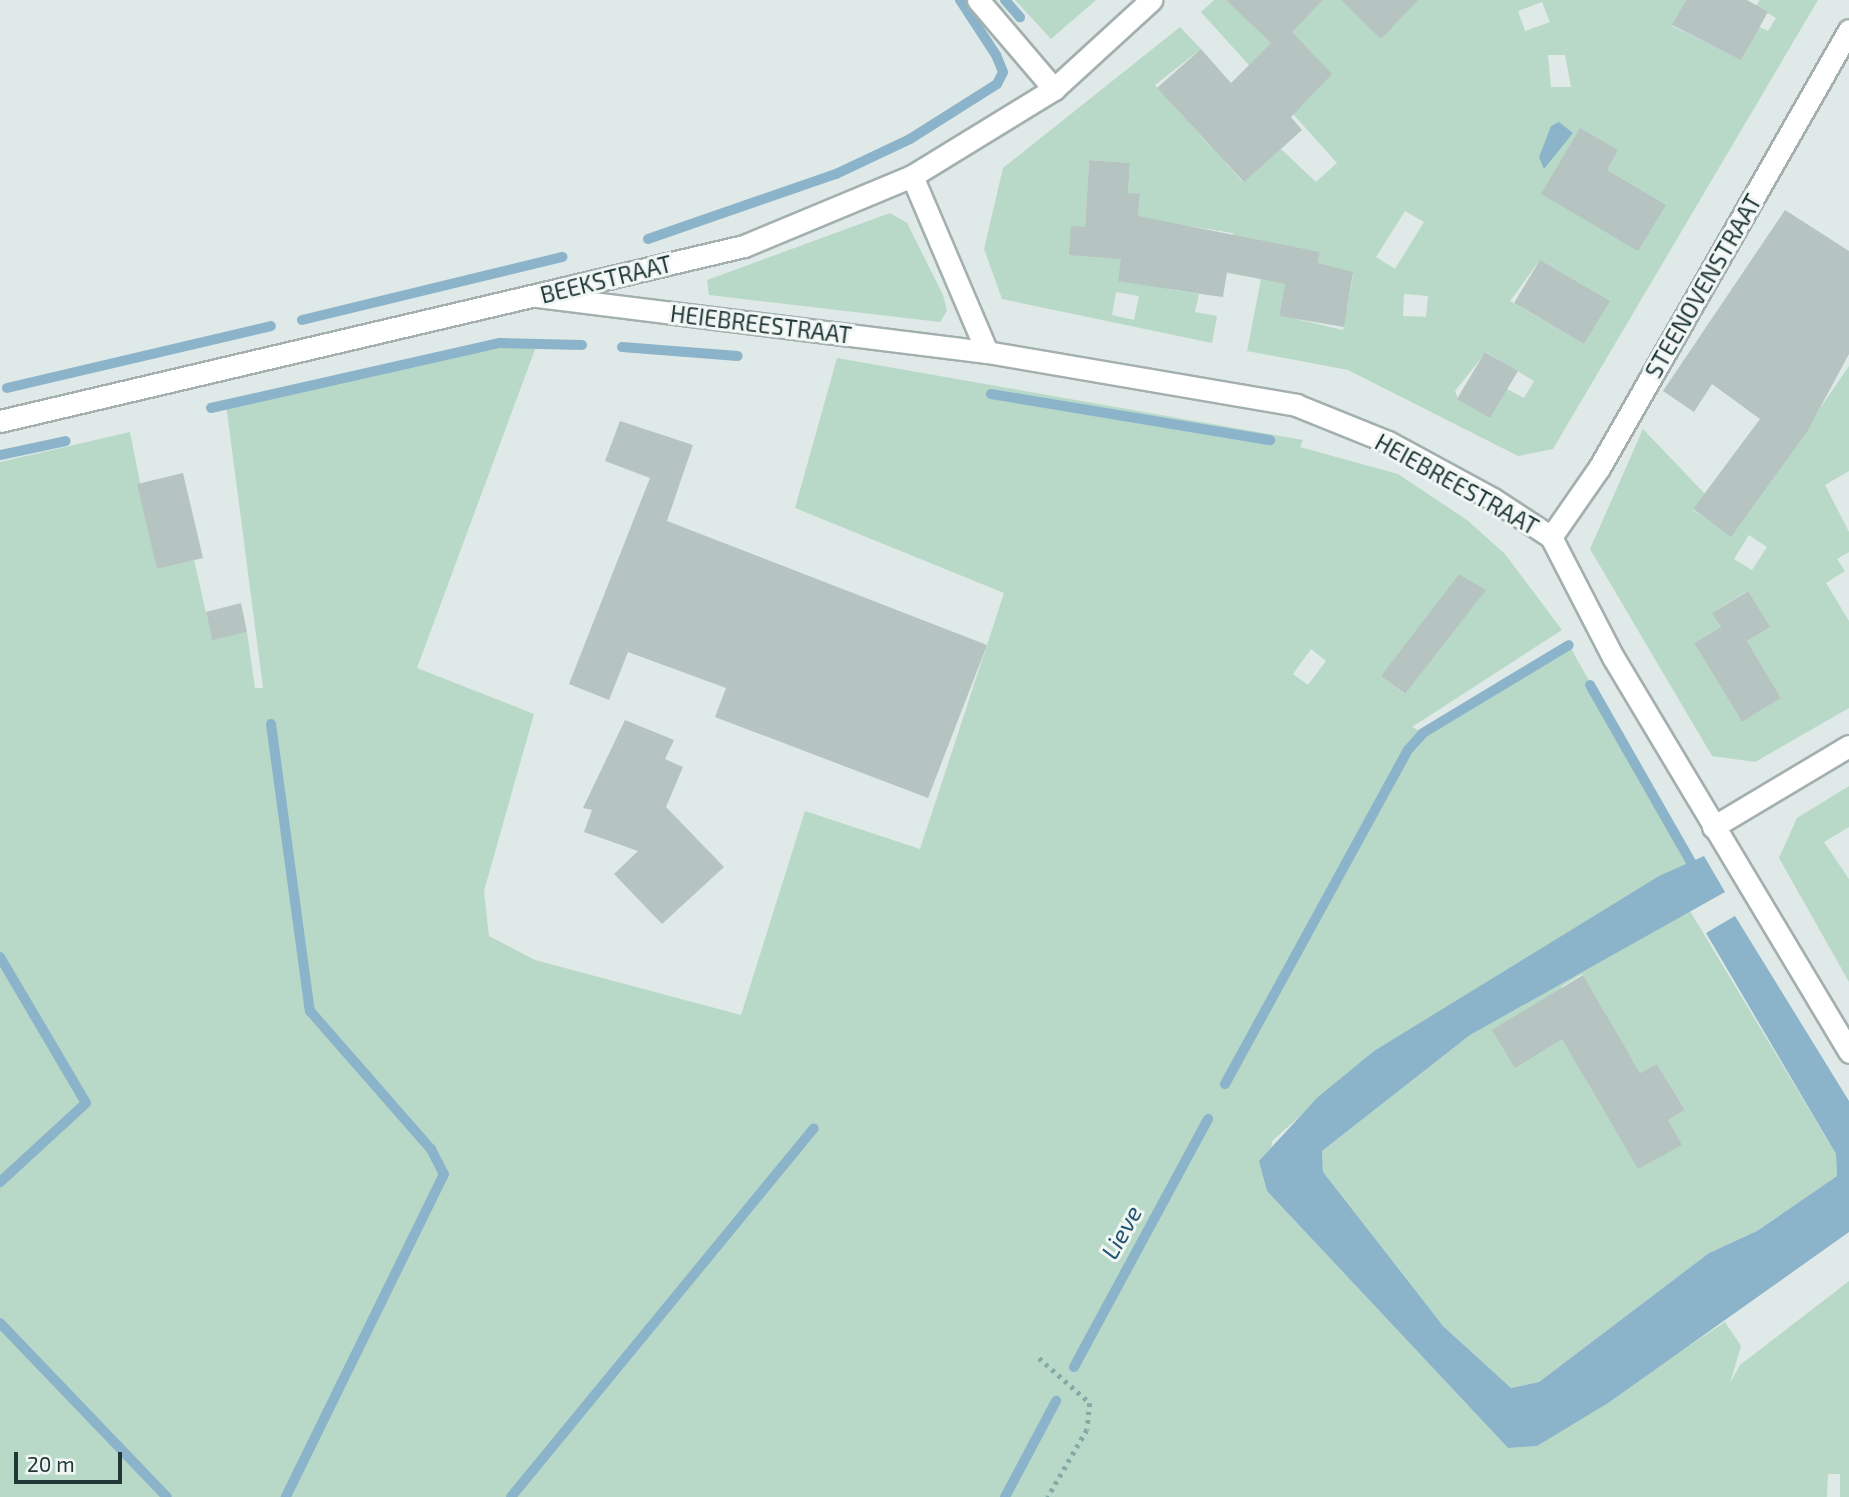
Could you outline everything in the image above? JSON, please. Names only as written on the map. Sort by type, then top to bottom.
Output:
[{"type":"street","points":[[978,0],[1054,89]]},
{"type":"street","name":"BEEKSTRAAT","points":[[0,421],[744,246],[912,176],[1054,89],[1151,0]]},
{"type":"street","name":"STEENOVENSTRAAT","points":[[1551,537],[1599,468],[1849,30]]},
{"type":"street","points":[[912,176],[987,352]]},
{"type":"street","name":"HEIEBREESTRAAT","points":[[536,296],[987,352],[1296,405],[1388,442],[1551,537],[1713,827],[1849,1052]]},
{"type":"street","points":[[1713,827],[1849,746]]},
{"type":"path","points":[[1039,1358],[1090,1403],[1087,1430],[1048,1497]]},
{"type":"green space","points":[[1015,0],[1096,0],[1051,39]]},
{"type":"green space","points":[[1214,0],[1240,0],[1319,62],[1292,32],[1312,11],[1301,0],[1686,0],[1672,26],[1741,59],[1759,27],[1768,31],[1776,18],[1756,6],[1760,0],[1818,0],[1553,449],[1518,456],[1348,370],[1247,351],[1261,279],[1227,273],[1233,233],[1176,224],[1169,289],[1199,294],[1195,312],[1217,316],[1212,343],[1002,299],[984,249],[1003,168],[1180,27],[1201,49],[1155,85],[1210,146],[1247,113],[1263,129],[1226,163],[1243,182],[1281,149],[1316,182],[1337,163],[1201,12]],"holes":[[[1542,2],[1550,22],[1525,31],[1518,11]],[[1548,55],[1565,55],[1571,87],[1551,87]],[[1089,160],[1130,163],[1128,193],[1140,195],[1138,213],[1127,213],[1069,255],[1085,227]],[[1405,211],[1424,222],[1395,269],[1376,257]],[[1293,247],[1320,252],[1318,263],[1353,275],[1343,330],[1279,315]],[[1540,260],[1609,301],[1584,344],[1510,301]],[[1116,292],[1139,296],[1134,320],[1112,315]],[[1404,294],[1428,296],[1426,317],[1403,316]],[[1486,352],[1534,381],[1524,398],[1507,389],[1458,399],[1455,391]]]},
{"type":"green space","points":[[890,213],[907,223],[943,295],[947,311],[940,322],[709,295],[707,280]]},
{"type":"green space","points":[[500,343],[537,344],[417,668],[534,714],[484,891],[489,936],[535,960],[741,1015],[805,811],[920,849],[1004,593],[795,508],[837,358],[1303,440],[1300,447],[1398,474],[1467,520],[1505,554],[1562,630],[1412,727],[1423,732],[1569,645],[1691,862],[1374,1051],[1272,1141],[1267,1191],[1508,1448],[1537,1446],[1725,1322],[1741,1346],[1730,1383],[1740,1365],[1849,1281],[1849,1497],[1840,1497],[1840,1474],[1828,1474],[1827,1497],[0,1497],[0,462],[130,432],[157,569],[194,560],[212,639],[247,632],[255,688],[263,688],[226,404]],"holes":[[[1459,574],[1485,590],[1404,694],[1382,676]],[[1311,649],[1326,661],[1308,685],[1293,674]]]},
{"type":"green space","points":[[1849,366],[1849,471],[1825,485],[1849,532],[1849,552],[1837,559],[1845,571],[1826,583],[1849,621],[1849,708],[1755,762],[1712,756],[1590,549],[1643,429],[1705,494],[1693,510],[1718,527],[1751,509]],"holes":[[[1749,535],[1767,547],[1752,570],[1734,559]],[[1747,591],[1769,627],[1747,641],[1781,698],[1742,722],[1694,643],[1721,627],[1713,612]]]},
{"type":"green space","points":[[1849,786],[1849,827],[1824,842],[1849,879],[1849,982],[1779,858],[1797,818]]},
{"type":"green space","points":[[1690,911],[1836,1154],[1837,1176],[1757,1231],[1709,1253],[1539,1382],[1511,1388],[1443,1326],[1394,1268],[1323,1172],[1322,1151],[1470,1035]],"holes":[[[1582,974],[1604,1011],[1583,1024],[1561,987]],[[1629,1054],[1640,1073],[1657,1064],[1685,1110],[1668,1120],[1681,1145],[1638,1168],[1586,1080]]]},
{"type":"water","points":[[1559,122],[1573,133],[1544,169],[1539,157],[1551,126]]},
{"type":"water","points":[[1704,856],[1725,892],[1470,1035],[1322,1151],[1323,1172],[1443,1326],[1511,1388],[1539,1382],[1709,1253],[1757,1231],[1837,1176],[1836,1154],[1706,933],[1735,916],[1849,1101],[1849,1232],[1608,1403],[1537,1446],[1508,1448],[1267,1191],[1259,1161],[1318,1097],[1374,1051],[1659,876]]},
{"type":"building","points":[[1226,0],[1323,0],[1292,32],[1332,74],[1291,117],[1302,130],[1244,182],[1157,88],[1201,49],[1231,83],[1271,43]]},
{"type":"building","points":[[1341,0],[1418,0],[1381,39]]},
{"type":"building","points":[[1686,0],[1747,0],[1768,12],[1741,60],[1672,25]]},
{"type":"building","points":[[1580,128],[1618,150],[1607,170],[1666,205],[1638,251],[1541,194]]},
{"type":"building","points":[[1089,160],[1130,163],[1128,193],[1140,194],[1138,216],[1320,252],[1318,263],[1353,272],[1344,327],[1279,316],[1285,284],[1227,272],[1223,297],[1208,295],[1118,281],[1121,259],[1069,255],[1071,226],[1085,227]]},
{"type":"building","points":[[1785,210],[1849,251],[1849,354],[1808,430],[1731,537],[1693,509],[1760,419],[1712,384],[1694,412],[1663,391]]},
{"type":"building","points":[[1540,260],[1610,301],[1584,344],[1514,303]]},
{"type":"building","points":[[1485,352],[1518,371],[1490,418],[1457,399]]},
{"type":"building","points":[[620,421],[693,445],[667,521],[987,645],[928,798],[715,717],[726,688],[628,652],[609,700],[569,684],[650,478],[605,461]]},
{"type":"building","points":[[183,473],[203,558],[157,569],[137,484]]},
{"type":"building","points":[[1459,574],[1486,590],[1405,694],[1381,676]]},
{"type":"building","points":[[1748,591],[1770,627],[1747,641],[1781,698],[1742,722],[1694,643],[1721,627],[1712,613]]},
{"type":"building","points":[[241,603],[247,632],[212,640],[206,612]]},
{"type":"building","points":[[625,720],[674,740],[665,759],[683,767],[666,807],[724,867],[662,924],[614,874],[638,851],[584,832],[592,810],[583,808]]},
{"type":"building","points":[[1583,975],[1640,1073],[1657,1064],[1685,1110],[1668,1120],[1682,1145],[1638,1169],[1562,1039],[1515,1068],[1492,1030]]},
{"type":"waterway","points":[[648,239],[836,174],[910,139],[997,84],[1003,72],[996,55],[960,0]]},
{"type":"waterway","points":[[1005,0],[1020,17]]},
{"type":"waterway","points":[[302,320],[562,257]]},
{"type":"waterway","points":[[7,388],[271,326]]},
{"type":"waterway","points":[[211,408],[500,343],[582,345]]},
{"type":"waterway","points":[[622,347],[738,356]]},
{"type":"waterway","points":[[991,394],[1270,440]]},
{"type":"waterway","points":[[0,455],[66,441]]},
{"type":"waterway","points":[[1225,1084],[1407,751],[1423,733],[1569,645]]},
{"type":"waterway","points":[[1590,685],[1691,862]]},
{"type":"waterway","points":[[271,724],[310,1011],[431,1149],[444,1174],[286,1497]]},
{"type":"waterway","points":[[0,957],[86,1103],[0,1182]]},
{"type":"waterway","name":"Lieve","points":[[1074,1367],[1208,1119]]},
{"type":"waterway","points":[[511,1497],[814,1128]]},
{"type":"waterway","points":[[0,1323],[167,1497]]},
{"type":"waterway","points":[[1005,1497],[1056,1401]]}]
